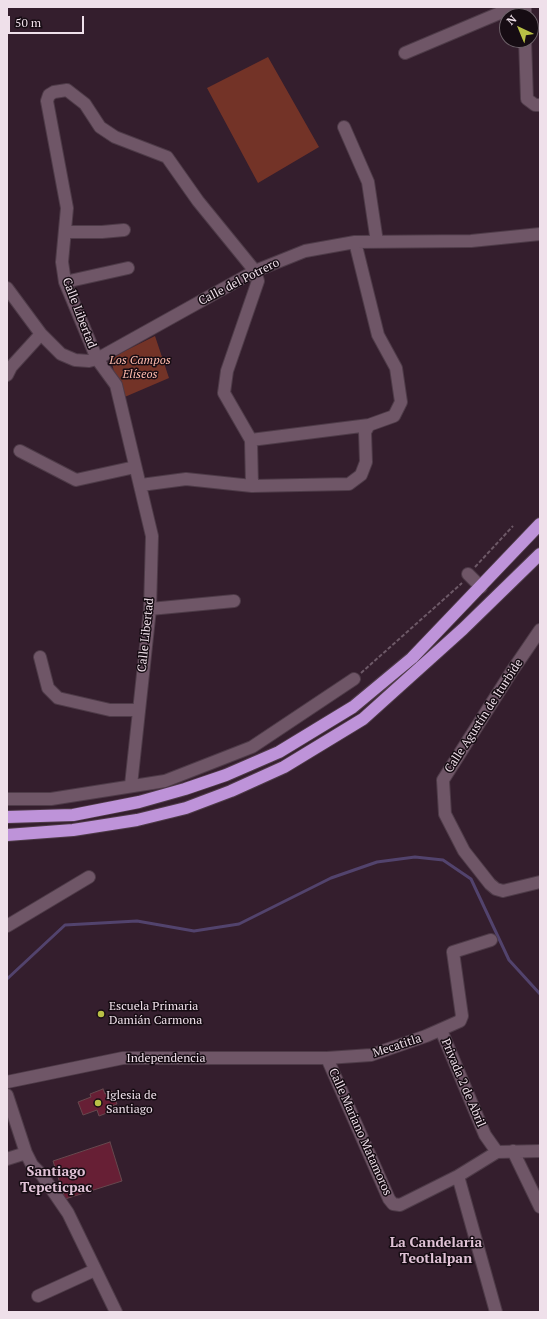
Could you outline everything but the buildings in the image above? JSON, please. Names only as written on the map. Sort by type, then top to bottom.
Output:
[{"type":"highway","points":[[7,817],[73,815],[139,802],[185,789],[226,775],[280,752],[353,707],[412,658],[540,524]]},
{"type":"highway","points":[[7,835],[72,830],[137,820],[186,808],[231,791],[284,767],[363,719],[452,639],[540,554]]},
{"type":"street","points":[[405,52],[514,7]]},
{"type":"street","points":[[525,48],[527,99],[535,105],[540,105]]},
{"type":"street","name":"Calle Libertad","points":[[131,785],[150,609],[152,536],[116,385],[97,359],[65,282],[62,262],[67,208],[47,101],[50,95],[54,92],[68,90],[85,104],[100,127],[116,137],[167,157],[198,200],[255,271]]},
{"type":"street","points":[[344,127],[368,182],[377,242]]},
{"type":"street","points":[[64,232],[102,232],[124,230]]},
{"type":"street","name":"Calle del Potrero","points":[[7,288],[41,334],[61,354],[75,360],[89,361],[97,359],[255,271],[305,251],[355,242],[471,241],[540,234]]},
{"type":"street","points":[[251,440],[369,425],[394,416],[401,402],[396,368],[378,335],[355,242]]},
{"type":"street","points":[[65,282],[128,268]]},
{"type":"street","points":[[252,486],[251,440],[224,393],[227,371],[258,281],[255,271]]},
{"type":"street","points":[[7,375],[11,367],[41,334]]},
{"type":"street","points":[[141,485],[186,479],[252,486],[349,484],[361,475],[366,462],[366,432],[369,425]]},
{"type":"street","points":[[20,451],[76,480],[135,468]]},
{"type":"street","points":[[468,574],[481,587]]},
{"type":"street","points":[[150,609],[234,601]]},
{"type":"street","name":"Calle Agustín de Iturbide","points":[[540,630],[512,671],[443,780],[445,814],[464,851],[490,884],[496,890],[503,891],[540,882]]},
{"type":"street","points":[[40,657],[48,688],[58,698],[110,710],[138,710]]},
{"type":"street","points":[[7,799],[51,799],[131,785],[165,781],[252,747],[354,679]]},
{"type":"street","points":[[7,926],[89,878]]},
{"type":"street","name":"Privada 2 de Abril","points":[[492,940],[453,952],[462,1019],[441,1030],[485,1135],[496,1152]]},
{"type":"street","name":"Mecatitla","points":[[327,1058],[371,1055],[441,1030]]},
{"type":"street","name":"Independencia","points":[[7,1082],[123,1058],[327,1058]]},
{"type":"street","name":"Calle Mariano Matamoros","points":[[327,1058],[389,1199],[393,1204],[400,1205],[458,1176]]},
{"type":"street","points":[[7,1096],[26,1153],[32,1164],[68,1213],[116,1312]]},
{"type":"street","points":[[514,1151],[540,1207]]},
{"type":"street","points":[[496,1312],[458,1176],[496,1152],[540,1151]]},
{"type":"street","points":[[7,1159],[26,1153]]},
{"type":"street","points":[[38,1296],[95,1270]]},
{"type":"path","points":[[354,679],[459,587],[468,574],[513,526]]},
{"type":"green space","points":[[268,57],[319,147],[258,183],[207,88]]},
{"type":"green space","name":"Los Campos Elíseos","points":[[155,336],[169,378],[120,399],[111,358]]},
{"type":"waterway","points":[[7,979],[65,925],[137,921],[194,931],[239,924],[331,878],[377,862],[415,857],[443,860],[471,879],[509,960],[540,994]]},
{"type":"place","name":"Escuela Primaria Damián Carmona","points":[[101,1014]]},
{"type":"place","name":"Iglesia de Santiago","points":[[98,1103]]},
{"type":"district","name":"Santiago Tepeticpac","points":[[56,1180]]},
{"type":"district","name":"La Candelaria Teotlalpan","points":[[436,1252]]}]
